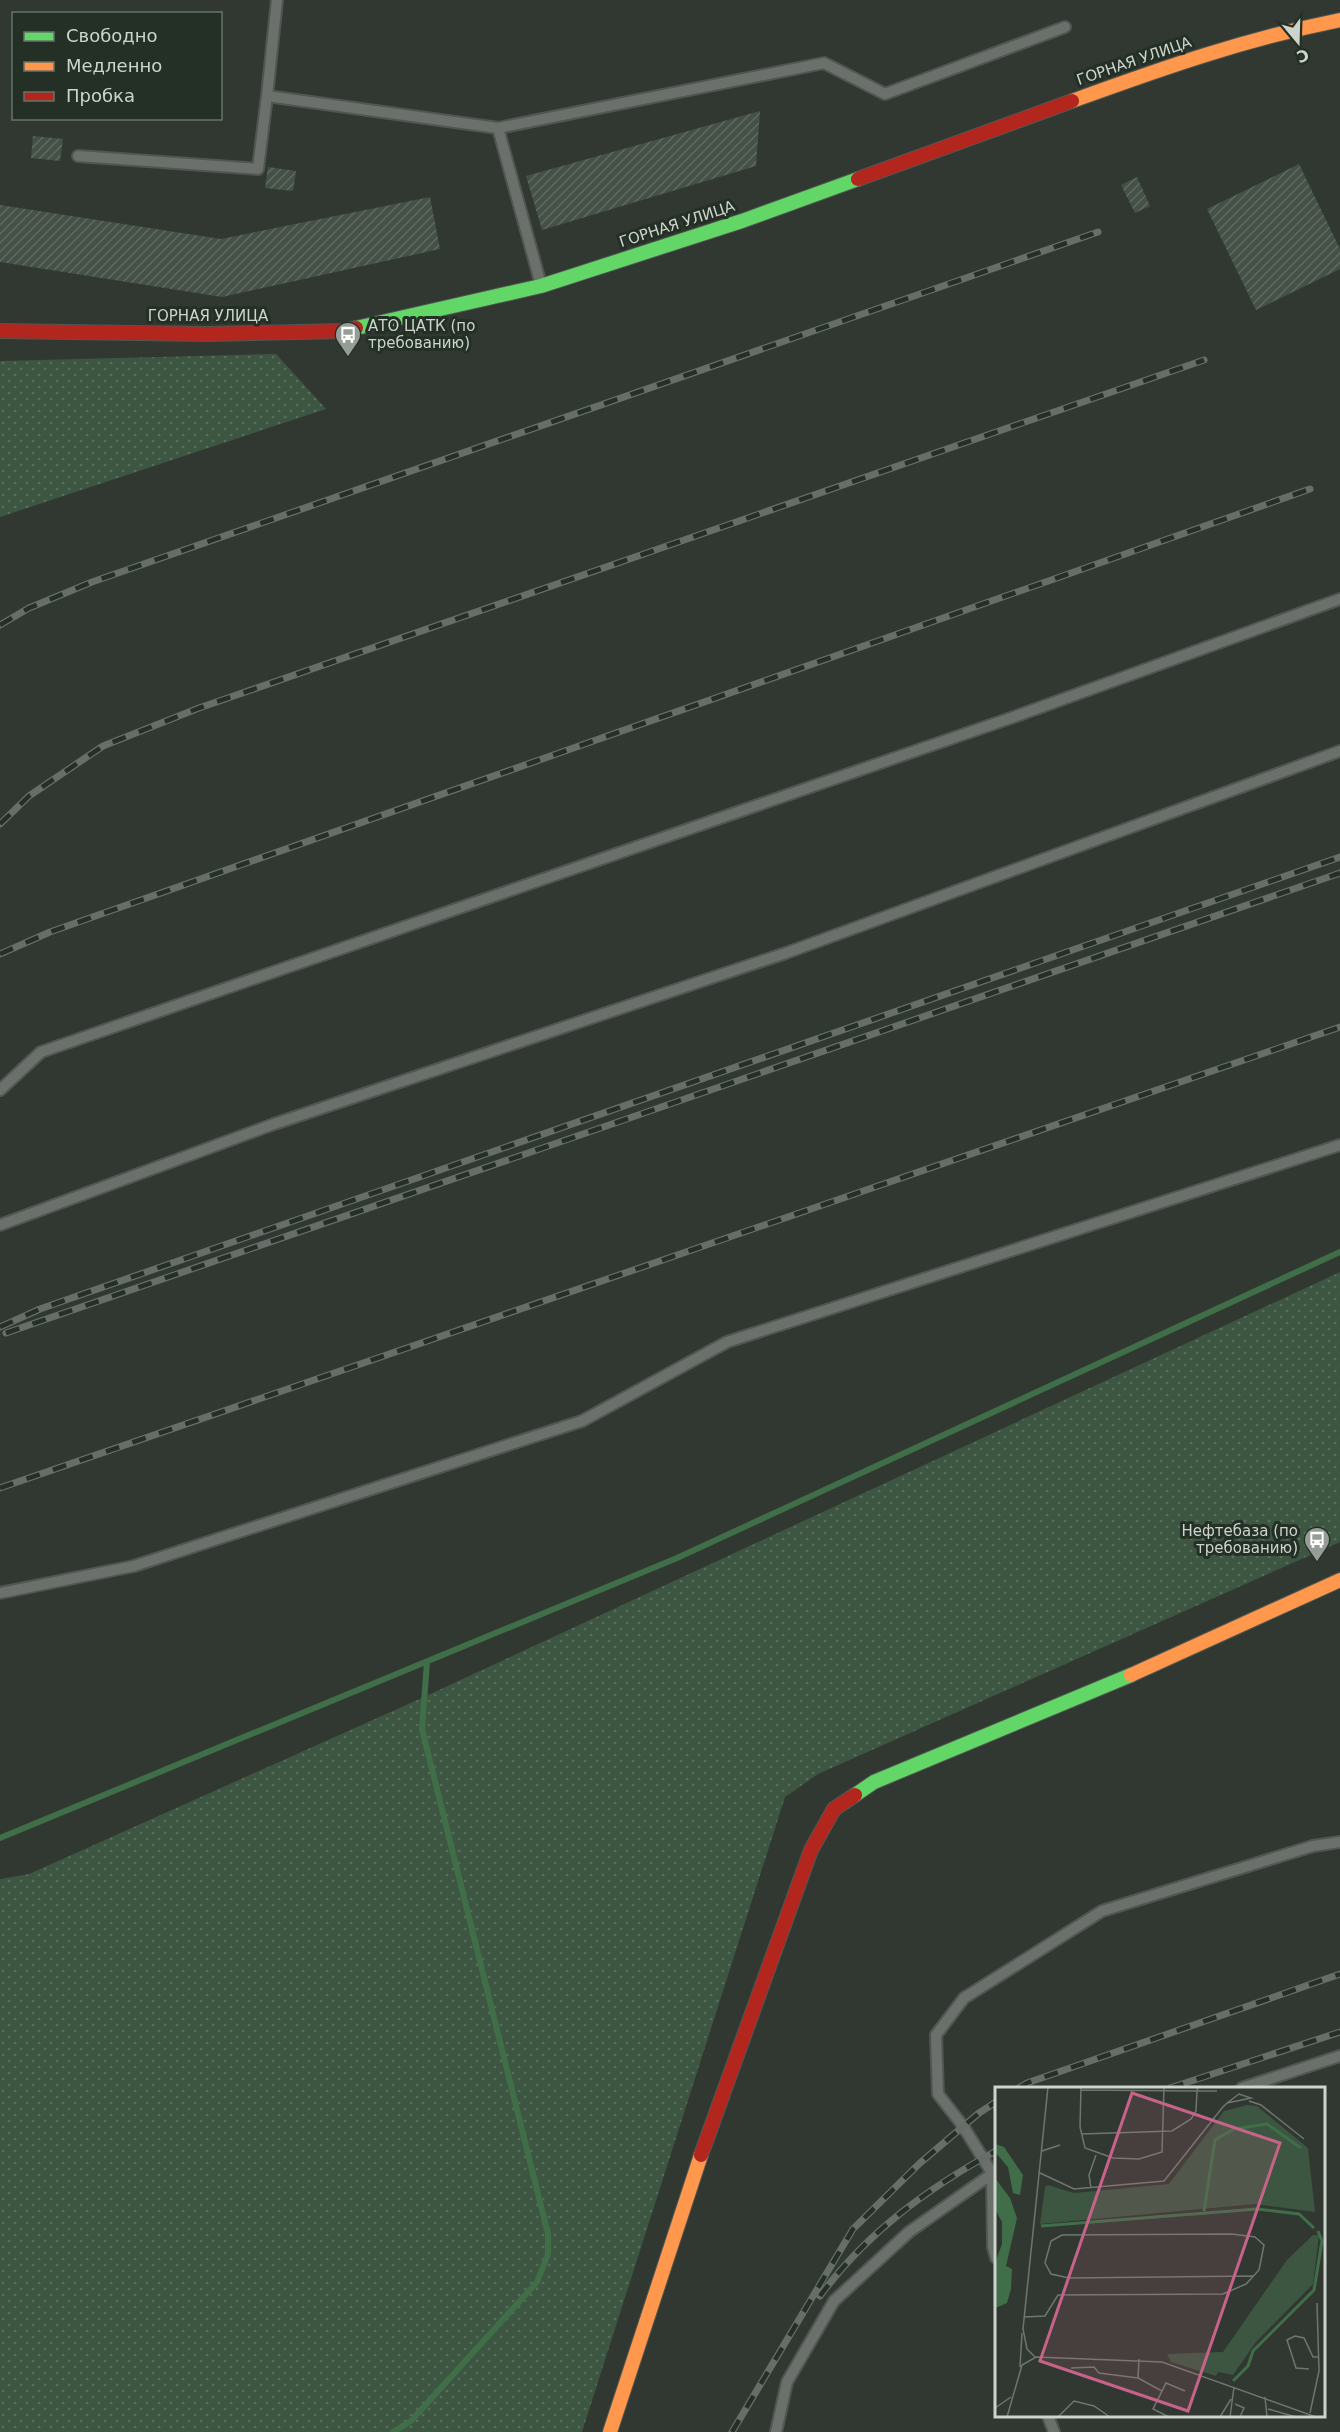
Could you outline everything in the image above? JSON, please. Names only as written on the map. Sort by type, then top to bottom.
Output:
[{"type":"street","name":"ГОРНАЯ УЛИЦА","points":[[0,331],[206,334],[343,331],[541,286],[742,221],[1170,65],[1268,35],[1340,20]]},
{"type":"street","points":[[610,2432],[693,2177],[811,1850],[834,1809],[874,1782],[1176,1656],[1340,1580]]},
{"type":"lane","points":[[78,156],[258,169],[277,0]]},
{"type":"lane","points":[[267,96],[498,129],[824,63],[885,94],[1065,27]]},
{"type":"lane","points":[[498,129],[541,286]]},
{"type":"lane","points":[[0,1090],[41,1052],[1008,719],[1340,599]]},
{"type":"lane","points":[[0,1225],[274,1124],[786,953],[1340,751]]},
{"type":"lane","points":[[0,1593],[134,1566],[582,1421],[727,1342],[1340,1145]]},
{"type":"lane","points":[[995,2254],[993,2247],[994,2172],[938,2094],[936,2035],[964,1998],[1102,1911],[1312,1846],[1340,1842]]},
{"type":"lane","points":[[1245,2087],[1340,2056]]},
{"type":"lane","points":[[776,2432],[787,2382],[834,2301],[909,2232],[994,2172]]},
{"type":"lane","points":[[1049,2417],[1054,2432]]},
{"type":"green space","points":[[276,354],[326,409],[0,517],[0,361]]},
{"type":"green space","points":[[1340,1272],[1340,1542],[818,1774],[785,1797],[582,2432],[0,2432],[0,1879],[29,1874],[424,1697]]},
{"type":"building","points":[[760,111],[756,166],[542,230],[526,176]]},
{"type":"building","points":[[33,136],[63,139],[60,161],[31,158]]},
{"type":"building","points":[[1299,164],[1340,249],[1340,269],[1256,310],[1207,209]]},
{"type":"building","points":[[268,167],[296,171],[293,191],[265,188]]},
{"type":"building","points":[[1137,177],[1150,206],[1135,213],[1121,185]]},
{"type":"building","points":[[430,197],[440,249],[222,297],[0,262],[0,205],[221,239]]},
{"type":"waterway","points":[[0,1838],[677,1558],[1340,1252]]},
{"type":"waterway","points":[[393,2432],[411,2421],[537,2282],[548,2254],[548,2234],[422,1729],[427,1662]]},
{"type":"railway","points":[[0,625],[29,608],[92,582],[1098,232]]},
{"type":"railway","points":[[0,824],[29,796],[103,746],[199,708],[1204,360]]},
{"type":"railway","points":[[0,954],[50,932],[1310,489]]},
{"type":"railway","points":[[0,1327],[40,1309],[1340,857]]},
{"type":"railway","points":[[6,1333],[1340,873]]},
{"type":"railway","points":[[0,1488],[1340,1027]]},
{"type":"railway","points":[[1021,2087],[1340,1974]]},
{"type":"railway","points":[[1173,2087],[1340,2032]]},
{"type":"railway","points":[[732,2432],[853,2229],[920,2163],[979,2113],[995,2103]]},
{"type":"railway","points":[[820,2296],[857,2252],[878,2232],[946,2180],[995,2152]]},
{"type":"traffic: fast","points":[[356,328],[541,286],[742,221],[858,179]]},
{"type":"traffic: fast","points":[[855,1795],[874,1782],[1131,1675]]},
{"type":"traffic: slow","points":[[1072,101],[1237,45],[1340,20]]},
{"type":"traffic: slow","points":[[1131,1675],[1340,1580]]},
{"type":"traffic: slow","points":[[610,2432],[701,2155]]},
{"type":"traffic: jam","points":[[858,179],[1072,101]]},
{"type":"traffic: jam","points":[[0,331],[206,334],[343,331],[356,328]]},
{"type":"traffic: jam","points":[[701,2155],[811,1850],[834,1809],[855,1795]]},
{"type":"place","name":"АТО ЦАТК (по требованию)","points":[[348,358]]},
{"type":"place","name":"Нефтебаза (по требованию)","points":[[1317,1563]]}]
